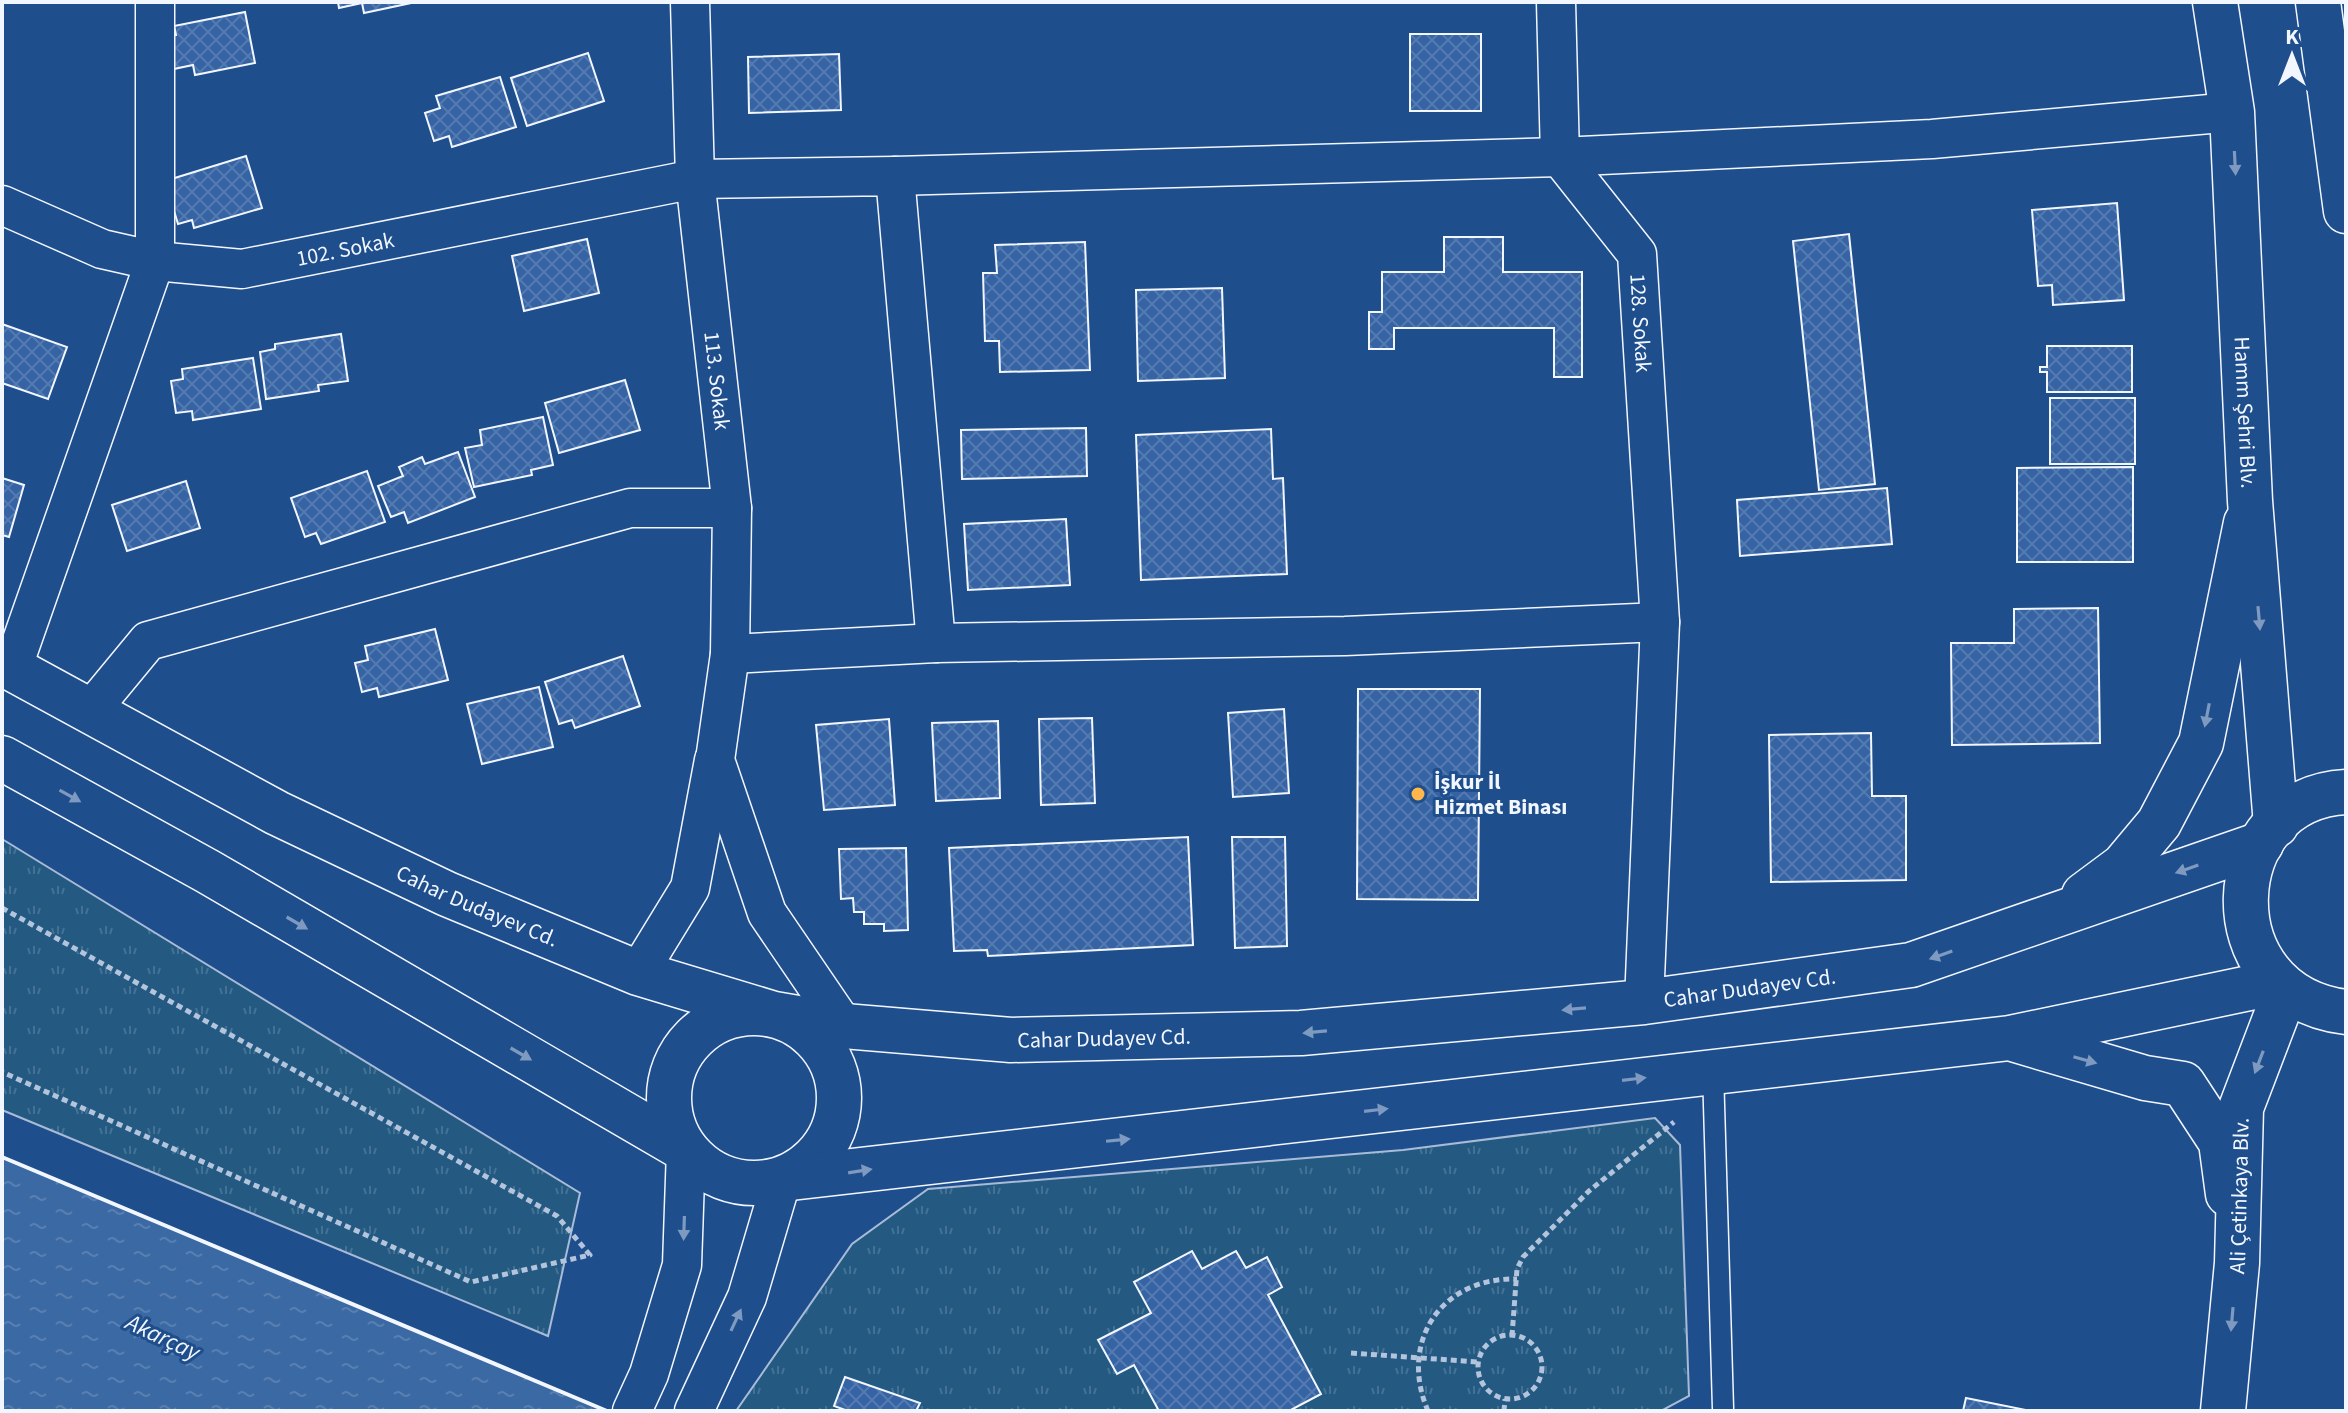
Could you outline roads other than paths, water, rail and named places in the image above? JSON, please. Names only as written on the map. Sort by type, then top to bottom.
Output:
[{"type":"main road","name":"Hamm Şehri Blv.","points":[[2215,2],[2232,112],[2268,834]]},
{"type":"main road","points":[[2318,2],[2346,211]]},
{"type":"main road","points":[[2057,914],[2123,866],[2159,823],[2201,743],[2250,501]]},
{"type":"main road","name":"Cahar Dudayev Cd.","points":[[7,666],[277,813],[447,894],[638,973],[774,1014],[844,1026],[1011,1040],[1301,1033],[1644,1002],[1911,965],[2057,914],[2268,834],[2303,804],[2346,792]]},
{"type":"main road","points":[[2,758],[221,879],[686,1150],[705,1168],[728,1180],[754,1183],[2010,1038],[2282,986]]},
{"type":"main road","points":[[2268,834],[2247,878],[2245,917],[2256,953],[2282,986],[2322,1009],[2346,1012]]},
{"type":"main road","name":"Ali Çetinkaya Blv.","points":[[2223,1411],[2237,1263],[2241,1108],[2282,986]]},
{"type":"main road","points":[[686,1150],[673,1127],[668,1101],[671,1075],[682,1051],[700,1031],[722,1018],[748,1012],[774,1014],[800,1025],[821,1043],[835,1067],[840,1094],[838,1121],[825,1147],[807,1166],[782,1179]]},
{"type":"main road","points":[[2010,1038],[2145,1078],[2183,1084],[2221,1142],[2237,1263]]},
{"type":"street","points":[[7,666],[155,261],[155,2]]},
{"type":"street","name":"113. Sokak","points":[[638,973],[690,888],[715,760],[730,654],[732,508],[695,179],[690,2]]},
{"type":"street","points":[[1556,2],[1560,157]]},
{"type":"street","name":"102. Sokak","points":[[2,205],[102,249],[155,261],[242,269],[695,179],[1560,157],[1932,139],[2232,112]]},
{"type":"street","name":"128. Sokak","points":[[1560,157],[1637,254],[1660,622],[1644,1002]]},
{"type":"street","points":[[895,176],[936,643]]},
{"type":"street","points":[[91,710],[148,641],[630,508],[732,508]]},
{"type":"street","points":[[730,654],[936,643],[1345,636],[1660,622]]},
{"type":"street","name":"113. Sokak","points":[[715,760],[767,913],[844,1026]]},
{"type":"street","points":[[632,1411],[649,1374],[682,1265],[686,1150]]},
{"type":"street","points":[[699,1401],[747,1297],[782,1179]]},
{"type":"lane","points":[[1694,1073],[1723,1408]]},
{"type":"water","name":"Akarçay","points":[[2,1157],[607,1411],[2,1411]]},
{"type":"place","name":"İşkur İl Hizmet Binası","points":[[1418,794]]}]
